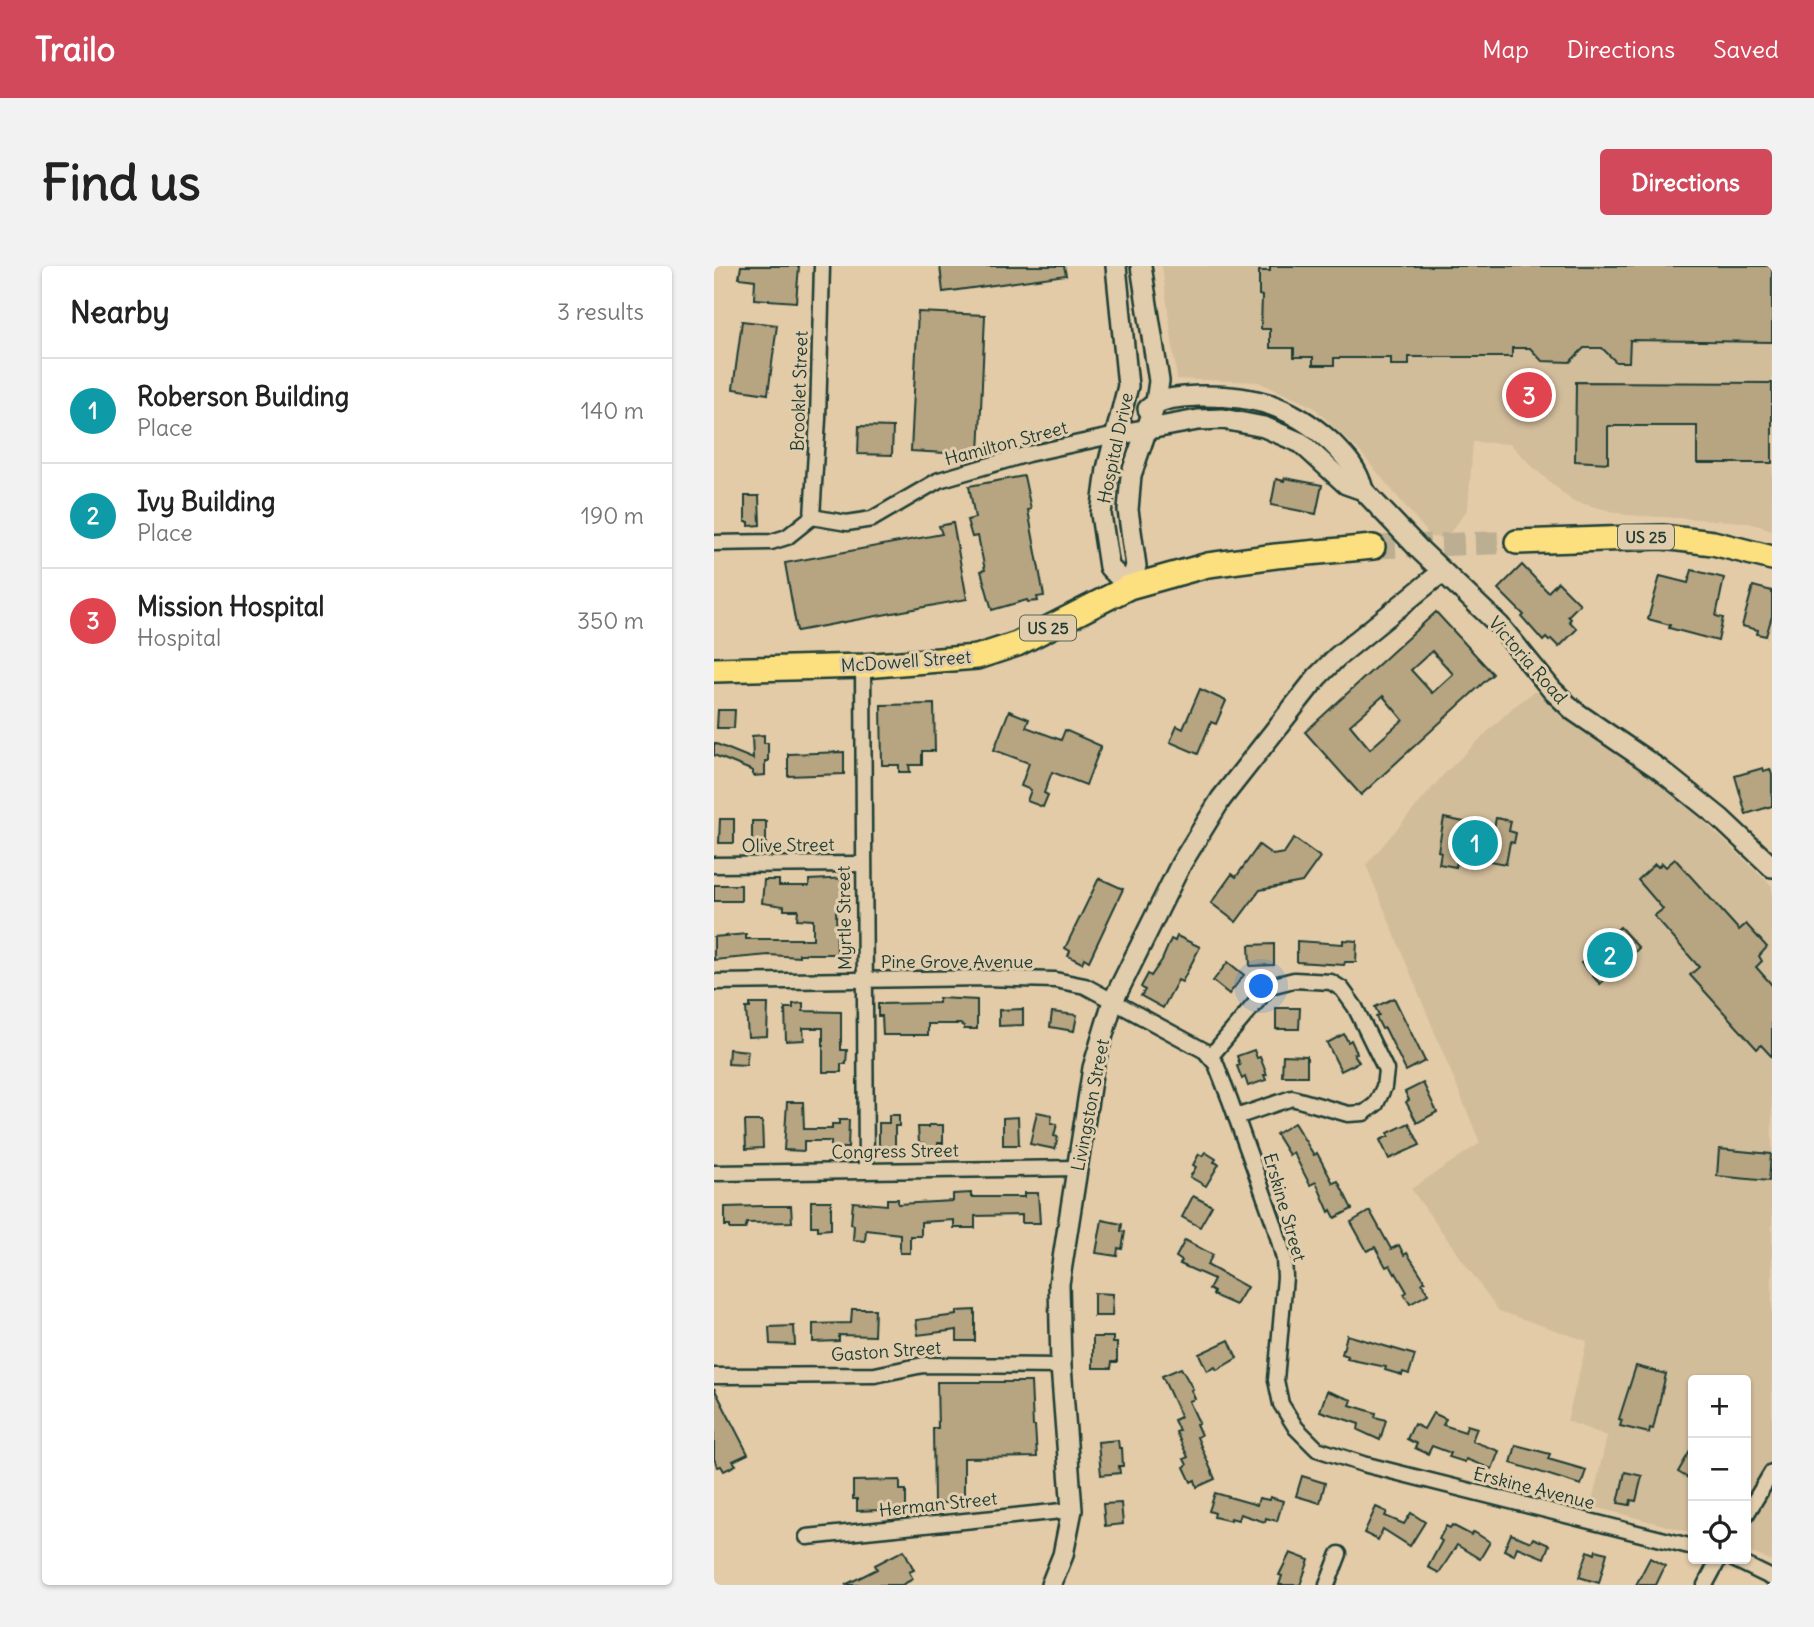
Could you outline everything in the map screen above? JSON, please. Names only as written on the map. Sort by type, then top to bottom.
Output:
[{"type":"main road","name":"US 25","points":[[1517,542],[1662,537],[1713,543],[1772,558]]},
{"type":"main road","name":"McDowell Street","points":[[714,670],[863,666],[977,657],[1017,644],[1129,587],[1208,565],[1373,547]]},
{"type":"street","name":"Brooklet Street","points":[[812,517],[822,266]]},
{"type":"street","name":"Hospital Drive","points":[[1116,266],[1128,386],[1107,469],[1101,514],[1109,567],[1129,587],[1136,566],[1129,528],[1129,488],[1133,466],[1156,402],[1159,381],[1141,266]]},
{"type":"street","name":"Victoria Road","points":[[1156,402],[1185,397],[1227,396],[1248,398],[1293,413],[1311,424],[1344,455],[1359,474],[1363,490]]},
{"type":"street","points":[[1116,435],[1156,402]]},
{"type":"street","name":"Victoria Road","points":[[1116,435],[1198,420],[1223,419],[1264,427],[1301,443],[1346,484],[1363,490],[1442,572],[1500,625],[1552,690],[1574,711],[1659,769],[1720,818],[1772,867]]},
{"type":"street","name":"Hamilton Street","points":[[812,517],[847,523],[872,519],[939,480],[1028,454],[1116,435]]},
{"type":"street","points":[[714,543],[771,542],[787,537],[812,517]]},
{"type":"street","name":"Livingston Street","points":[[1051,1585],[1063,1555],[1072,1510],[1061,1366],[1059,1284],[1093,1068],[1113,1001],[1195,840],[1221,799],[1294,704],[1338,657],[1442,572]]},
{"type":"street","name":"Myrtle Street","points":[[863,666],[866,1170]]},
{"type":"street","name":"Olive Street","points":[[714,865],[863,863]]},
{"type":"street","name":"Pine Grove Avenue","points":[[714,982],[985,978],[1053,980],[1085,986],[1113,1001]]},
{"type":"street","points":[[1210,1057],[1270,986],[1294,980],[1331,982],[1342,989],[1355,1007],[1386,1070],[1384,1087],[1376,1104],[1364,1113],[1348,1114],[1292,1098],[1236,1117]]},
{"type":"street","name":"Erskine Street","points":[[1113,1001],[1205,1051],[1216,1065],[1274,1223],[1284,1259],[1286,1278],[1276,1380],[1281,1404],[1296,1428],[1317,1449],[1341,1458]]},
{"type":"street","name":"Congress Street","points":[[714,1173],[1077,1168]]},
{"type":"street","name":"Gaston Street","points":[[714,1376],[875,1375],[923,1365],[1061,1366]]},
{"type":"street","name":"Erskine Avenue","points":[[1341,1458],[1688,1545]]},
{"type":"street","points":[[1751,1507],[1772,1472]]},
{"type":"street","name":"Herman Street","points":[[807,1537],[1072,1510]]},
{"type":"street","points":[[1327,1585],[1339,1554]]},
{"type":"street","points":[[1705,1585],[1717,1564]]},
{"type":"street","points":[[1743,1564],[1772,1578]]},
{"type":"shaded area","points":[[1162,266],[1772,266],[1772,530],[1745,522],[1626,515],[1572,501],[1510,444],[1473,442],[1468,509],[1446,538],[1431,537],[1361,453],[1313,407],[1258,382],[1177,379]]},
{"type":"shaded area","points":[[1535,691],[1667,786],[1772,886],[1772,1561],[1751,1553],[1751,1375],[1688,1375],[1688,1532],[1591,1506],[1607,1436],[1567,1421],[1587,1341],[1499,1311],[1411,1189],[1480,1143],[1366,865],[1444,774],[1512,708]]},
{"type":"building","points":[[741,266],[799,266],[796,302],[754,299],[755,280],[739,278]]},
{"type":"building","points":[[940,266],[1064,266],[1066,275],[943,292]]},
{"type":"building","points":[[1270,266],[1772,266],[1772,342],[1630,340],[1629,362],[1616,362],[1602,348],[1584,348],[1570,362],[1542,361],[1530,348],[1512,348],[1512,357],[1409,357],[1409,365],[1391,365],[1391,358],[1334,358],[1334,365],[1313,365],[1313,357],[1294,357],[1294,348],[1270,348],[1270,329],[1261,329],[1262,296],[1259,295],[1259,271],[1270,271]]},
{"type":"building","points":[[918,312],[985,315],[979,455],[911,451]]},
{"type":"building","points":[[742,321],[777,325],[768,394],[733,389]]},
{"type":"building","points":[[1576,382],[1772,383],[1772,463],[1697,463],[1697,426],[1608,426],[1608,463],[1575,461]]},
{"type":"building","points":[[859,426],[893,427],[892,455],[858,454]]},
{"type":"building","points":[[1024,476],[1044,596],[1037,597],[1038,601],[1027,600],[992,610],[981,571],[985,570],[978,536],[972,537],[967,520],[975,518],[969,486]]},
{"type":"building","points":[[1285,478],[1322,485],[1316,514],[1271,505],[1276,479],[1284,481]]},
{"type":"building","points":[[745,496],[759,496],[760,525],[749,526],[749,522],[745,522]]},
{"type":"building","points":[[953,523],[967,599],[797,631],[785,563],[942,534],[939,526]]},
{"type":"building","points":[[1522,565],[1548,592],[1558,582],[1580,604],[1568,616],[1577,629],[1559,647],[1551,639],[1549,641],[1546,638],[1543,641],[1522,617],[1524,615],[1498,589]]},
{"type":"building","points":[[1692,570],[1724,578],[1716,616],[1723,618],[1718,641],[1669,628],[1670,625],[1648,619],[1660,576],[1688,583]]},
{"type":"building","points":[[1753,586],[1772,591],[1772,616],[1766,636],[1757,634],[1758,630],[1742,626]]},
{"type":"building","points":[[1436,612],[1493,674],[1361,795],[1305,732]],"holes":[[[1432,651],[1453,674],[1432,693],[1411,670]],[[1383,696],[1403,720],[1370,749],[1350,725]]]},
{"type":"building","points":[[1200,689],[1226,701],[1216,724],[1211,722],[1198,754],[1170,742],[1177,726],[1183,729]]},
{"type":"building","points":[[934,704],[935,751],[922,751],[922,765],[909,765],[910,772],[899,772],[899,765],[882,765],[881,705]]},
{"type":"building","points":[[718,710],[735,710],[734,728],[717,728]]},
{"type":"building","points":[[1009,711],[1029,719],[1026,727],[1061,740],[1065,730],[1101,746],[1086,785],[1052,772],[1044,793],[1048,795],[1043,807],[1027,801],[1031,790],[1021,786],[1029,763],[994,750]]},
{"type":"building","points":[[764,735],[764,743],[768,743],[765,775],[753,776],[753,771],[714,755],[714,743],[753,759],[752,736]]},
{"type":"building","points":[[844,752],[844,774],[788,776],[788,754]]},
{"type":"building","points":[[1763,768],[1764,771],[1770,769],[1772,775],[1772,806],[1746,814],[1735,776]]},
{"type":"building","points":[[1444,818],[1494,828],[1496,818],[1511,821],[1509,831],[1516,833],[1514,843],[1510,842],[1506,864],[1458,855],[1456,867],[1439,864],[1441,852],[1438,851]]},
{"type":"building","points":[[720,819],[734,819],[734,843],[719,843]]},
{"type":"building","points":[[752,821],[766,821],[766,849],[752,849]]},
{"type":"building","points":[[1294,838],[1320,857],[1302,882],[1260,890],[1236,922],[1211,903],[1232,874],[1236,877],[1259,845],[1273,855],[1284,853]]},
{"type":"building","points":[[1675,859],[1739,930],[1746,924],[1767,947],[1759,956],[1762,961],[1756,967],[1772,985],[1772,1057],[1761,1045],[1757,1049],[1690,975],[1699,967],[1654,916],[1663,909],[1638,880],[1655,864],[1658,867],[1662,863],[1666,867]]},
{"type":"building","points":[[850,878],[849,907],[836,907],[837,954],[799,954],[799,957],[769,955],[714,960],[714,937],[746,934],[746,939],[813,939],[813,920],[797,919],[798,910],[784,910],[784,906],[762,903],[764,880],[779,880],[779,886],[809,886],[809,880]]},
{"type":"building","points":[[1099,878],[1123,889],[1089,961],[1084,958],[1082,963],[1068,956],[1070,951],[1065,948]]},
{"type":"building","points":[[714,885],[741,885],[741,901],[714,901]]},
{"type":"building","points":[[1620,927],[1639,948],[1600,984],[1581,963]]},
{"type":"building","points":[[1177,936],[1200,947],[1182,982],[1178,980],[1163,1008],[1141,996],[1145,990],[1141,987],[1148,974],[1151,976],[1162,960],[1171,939],[1175,941]]},
{"type":"building","points":[[1343,940],[1357,941],[1356,962],[1345,962],[1344,965],[1297,962],[1297,941],[1343,944]]},
{"type":"building","points":[[1274,944],[1274,965],[1250,966],[1249,945]]},
{"type":"building","points":[[1228,962],[1244,975],[1229,994],[1213,981]]},
{"type":"building","points":[[939,998],[977,1000],[977,1029],[964,1029],[960,1024],[928,1024],[928,1035],[883,1035],[878,1004],[939,1003]]},
{"type":"building","points":[[1394,998],[1425,1061],[1406,1071],[1385,1028],[1382,1029],[1376,1017],[1379,1015],[1375,1007]]},
{"type":"building","points":[[803,1003],[803,1011],[841,1012],[841,1050],[847,1050],[846,1064],[841,1064],[841,1072],[823,1072],[823,1028],[803,1028],[804,1040],[786,1041],[785,1008],[793,1008],[793,1004]]},
{"type":"building","points":[[750,1004],[768,1004],[767,1036],[748,1037],[746,1008],[750,1008]]},
{"type":"building","points":[[1276,1008],[1300,1008],[1299,1029],[1276,1029]]},
{"type":"building","points":[[1023,1009],[1023,1025],[999,1026],[999,1010]]},
{"type":"building","points":[[1052,1012],[1077,1015],[1074,1031],[1050,1027]]},
{"type":"building","points":[[1344,1034],[1348,1042],[1351,1040],[1359,1062],[1341,1071],[1327,1043]]},
{"type":"building","points":[[729,1049],[748,1051],[746,1065],[728,1064]]},
{"type":"building","points":[[1254,1050],[1267,1075],[1264,1075],[1266,1080],[1248,1086],[1237,1066],[1240,1065],[1237,1056]]},
{"type":"building","points":[[1283,1055],[1307,1056],[1307,1076],[1282,1076]]},
{"type":"building","points":[[1423,1083],[1437,1112],[1417,1123],[1406,1102],[1409,1100],[1405,1092]]},
{"type":"building","points":[[787,1102],[803,1102],[804,1129],[832,1129],[832,1124],[839,1124],[839,1120],[849,1120],[848,1148],[831,1148],[831,1141],[804,1141],[804,1151],[784,1150]]},
{"type":"building","points":[[1037,1112],[1052,1115],[1051,1123],[1057,1124],[1055,1149],[1030,1144]]},
{"type":"building","points":[[889,1115],[899,1115],[899,1126],[895,1126],[895,1148],[879,1149],[879,1123],[889,1123]]},
{"type":"building","points":[[1018,1117],[1019,1145],[1003,1145],[1003,1118]]},
{"type":"building","points":[[745,1121],[762,1121],[763,1148],[746,1149]]},
{"type":"building","points":[[1294,1123],[1314,1155],[1317,1153],[1333,1183],[1338,1181],[1352,1209],[1335,1218],[1331,1210],[1329,1212],[1316,1182],[1310,1185],[1293,1152],[1289,1155],[1276,1134]]},
{"type":"building","points":[[1409,1123],[1420,1145],[1389,1159],[1380,1140]]},
{"type":"building","points":[[943,1125],[943,1143],[938,1143],[938,1148],[924,1148],[924,1143],[919,1143],[918,1127]]},
{"type":"building","points":[[1719,1149],[1771,1154],[1769,1181],[1717,1176]]},
{"type":"building","points":[[1205,1152],[1219,1164],[1206,1186],[1190,1177],[1199,1154],[1202,1156]]},
{"type":"building","points":[[971,1193],[971,1197],[1024,1197],[1024,1193],[1038,1193],[1040,1223],[1022,1223],[1022,1215],[975,1216],[975,1228],[954,1228],[954,1220],[921,1222],[921,1236],[910,1236],[910,1253],[900,1253],[900,1234],[866,1230],[865,1241],[853,1240],[853,1202],[887,1205],[887,1199],[898,1199],[898,1204],[953,1201],[953,1194]]},
{"type":"building","points":[[1193,1196],[1212,1206],[1200,1227],[1182,1217]]},
{"type":"building","points":[[811,1201],[831,1201],[831,1229],[818,1230],[818,1226],[811,1226]]},
{"type":"building","points":[[791,1206],[792,1222],[747,1223],[745,1229],[730,1229],[730,1226],[725,1226],[725,1207]]},
{"type":"building","points":[[1370,1211],[1391,1249],[1399,1245],[1404,1255],[1407,1253],[1425,1281],[1422,1283],[1428,1294],[1410,1304],[1404,1294],[1407,1292],[1390,1265],[1386,1267],[1375,1247],[1367,1251],[1351,1222]]},
{"type":"building","points":[[1102,1220],[1122,1224],[1121,1231],[1125,1232],[1122,1249],[1118,1248],[1117,1256],[1096,1253]]},
{"type":"building","points":[[1185,1240],[1213,1255],[1207,1265],[1247,1287],[1236,1305],[1213,1295],[1214,1292],[1209,1289],[1214,1279],[1180,1264],[1182,1261],[1176,1257]]},
{"type":"building","points":[[1094,1293],[1113,1294],[1112,1316],[1094,1316]]},
{"type":"building","points":[[852,1309],[875,1309],[874,1336],[839,1335],[839,1341],[813,1342],[813,1324],[851,1323]]},
{"type":"building","points":[[975,1310],[975,1341],[957,1341],[957,1330],[918,1335],[916,1320]]},
{"type":"building","points":[[794,1326],[795,1345],[770,1344],[769,1327]]},
{"type":"building","points":[[1347,1335],[1415,1355],[1409,1374],[1403,1372],[1402,1375],[1385,1370],[1386,1367],[1347,1359],[1348,1356],[1342,1354]]},
{"type":"building","points":[[1093,1337],[1113,1337],[1113,1343],[1117,1343],[1117,1362],[1112,1362],[1111,1368],[1093,1368]]},
{"type":"building","points":[[1229,1340],[1237,1358],[1217,1370],[1215,1367],[1207,1371],[1199,1354]]},
{"type":"building","points":[[1636,1366],[1666,1374],[1653,1429],[1650,1428],[1649,1433],[1620,1426],[1622,1420],[1619,1419]]},
{"type":"building","points":[[1181,1368],[1193,1389],[1191,1390],[1195,1399],[1189,1401],[1199,1423],[1196,1424],[1201,1435],[1197,1437],[1215,1479],[1197,1487],[1195,1480],[1191,1482],[1184,1467],[1187,1465],[1184,1459],[1188,1457],[1176,1432],[1179,1431],[1174,1420],[1181,1417],[1162,1376]]},
{"type":"building","points":[[937,1382],[1031,1382],[1037,1457],[964,1458],[964,1503],[934,1503],[933,1428],[938,1428]]},
{"type":"building","points":[[714,1388],[748,1454],[733,1461],[736,1465],[724,1471],[714,1459]]},
{"type":"building","points":[[1327,1391],[1352,1400],[1350,1405],[1376,1413],[1375,1417],[1386,1420],[1380,1440],[1358,1430],[1359,1424],[1320,1411]]},
{"type":"building","points":[[1433,1413],[1446,1419],[1443,1425],[1465,1432],[1467,1425],[1477,1428],[1472,1441],[1499,1451],[1492,1469],[1466,1459],[1465,1462],[1449,1457],[1451,1453],[1432,1446],[1428,1454],[1415,1448],[1417,1444],[1407,1439],[1414,1424],[1424,1429]]},
{"type":"building","points":[[1118,1440],[1119,1448],[1122,1448],[1123,1466],[1119,1466],[1120,1473],[1101,1475],[1098,1442]]},
{"type":"building","points":[[1516,1445],[1550,1454],[1548,1459],[1586,1470],[1581,1485],[1511,1463]]},
{"type":"building","points":[[1688,1455],[1688,1478],[1678,1472]]},
{"type":"building","points":[[1625,1472],[1642,1476],[1636,1501],[1631,1500],[1630,1505],[1618,1503]]},
{"type":"building","points":[[1302,1476],[1325,1483],[1320,1503],[1296,1496]]},
{"type":"building","points":[[900,1480],[900,1490],[906,1490],[906,1509],[857,1511],[857,1499],[853,1499],[853,1481]]},
{"type":"building","points":[[1215,1493],[1257,1505],[1259,1498],[1269,1500],[1270,1497],[1283,1501],[1277,1521],[1266,1518],[1265,1522],[1240,1514],[1238,1520],[1231,1518],[1231,1521],[1214,1517],[1215,1513],[1209,1511]]},
{"type":"building","points":[[1121,1503],[1123,1524],[1105,1526],[1103,1504]]},
{"type":"building","points":[[1376,1507],[1387,1512],[1385,1516],[1404,1524],[1411,1513],[1425,1522],[1410,1546],[1383,1529],[1378,1540],[1364,1533]]},
{"type":"building","points":[[1452,1525],[1471,1535],[1474,1532],[1490,1542],[1480,1559],[1457,1545],[1439,1573],[1428,1567],[1442,1541],[1439,1539],[1446,1526],[1450,1528]]},
{"type":"building","points":[[1511,1534],[1531,1542],[1533,1538],[1549,1545],[1544,1558],[1517,1547],[1514,1555],[1504,1550]]},
{"type":"building","points":[[904,1550],[914,1570],[909,1572],[913,1579],[902,1585],[845,1585],[877,1569],[875,1565]]},
{"type":"building","points":[[1596,1550],[1607,1553],[1599,1583],[1579,1577],[1588,1551],[1595,1554]]},
{"type":"building","points":[[1290,1553],[1309,1560],[1300,1585],[1279,1585],[1282,1576],[1279,1575]]},
{"type":"building","points":[[1650,1558],[1665,1566],[1656,1585],[1636,1585]]},
{"type":"tunnel","points":[[1373,547],[1517,542]]},
{"type":"place","name":"Mission Hospital","points":[[1529,395]]},
{"type":"place","name":"Roberson Building","points":[[1475,843]]},
{"type":"place","name":"Ivy Building","points":[[1610,955]]}]
